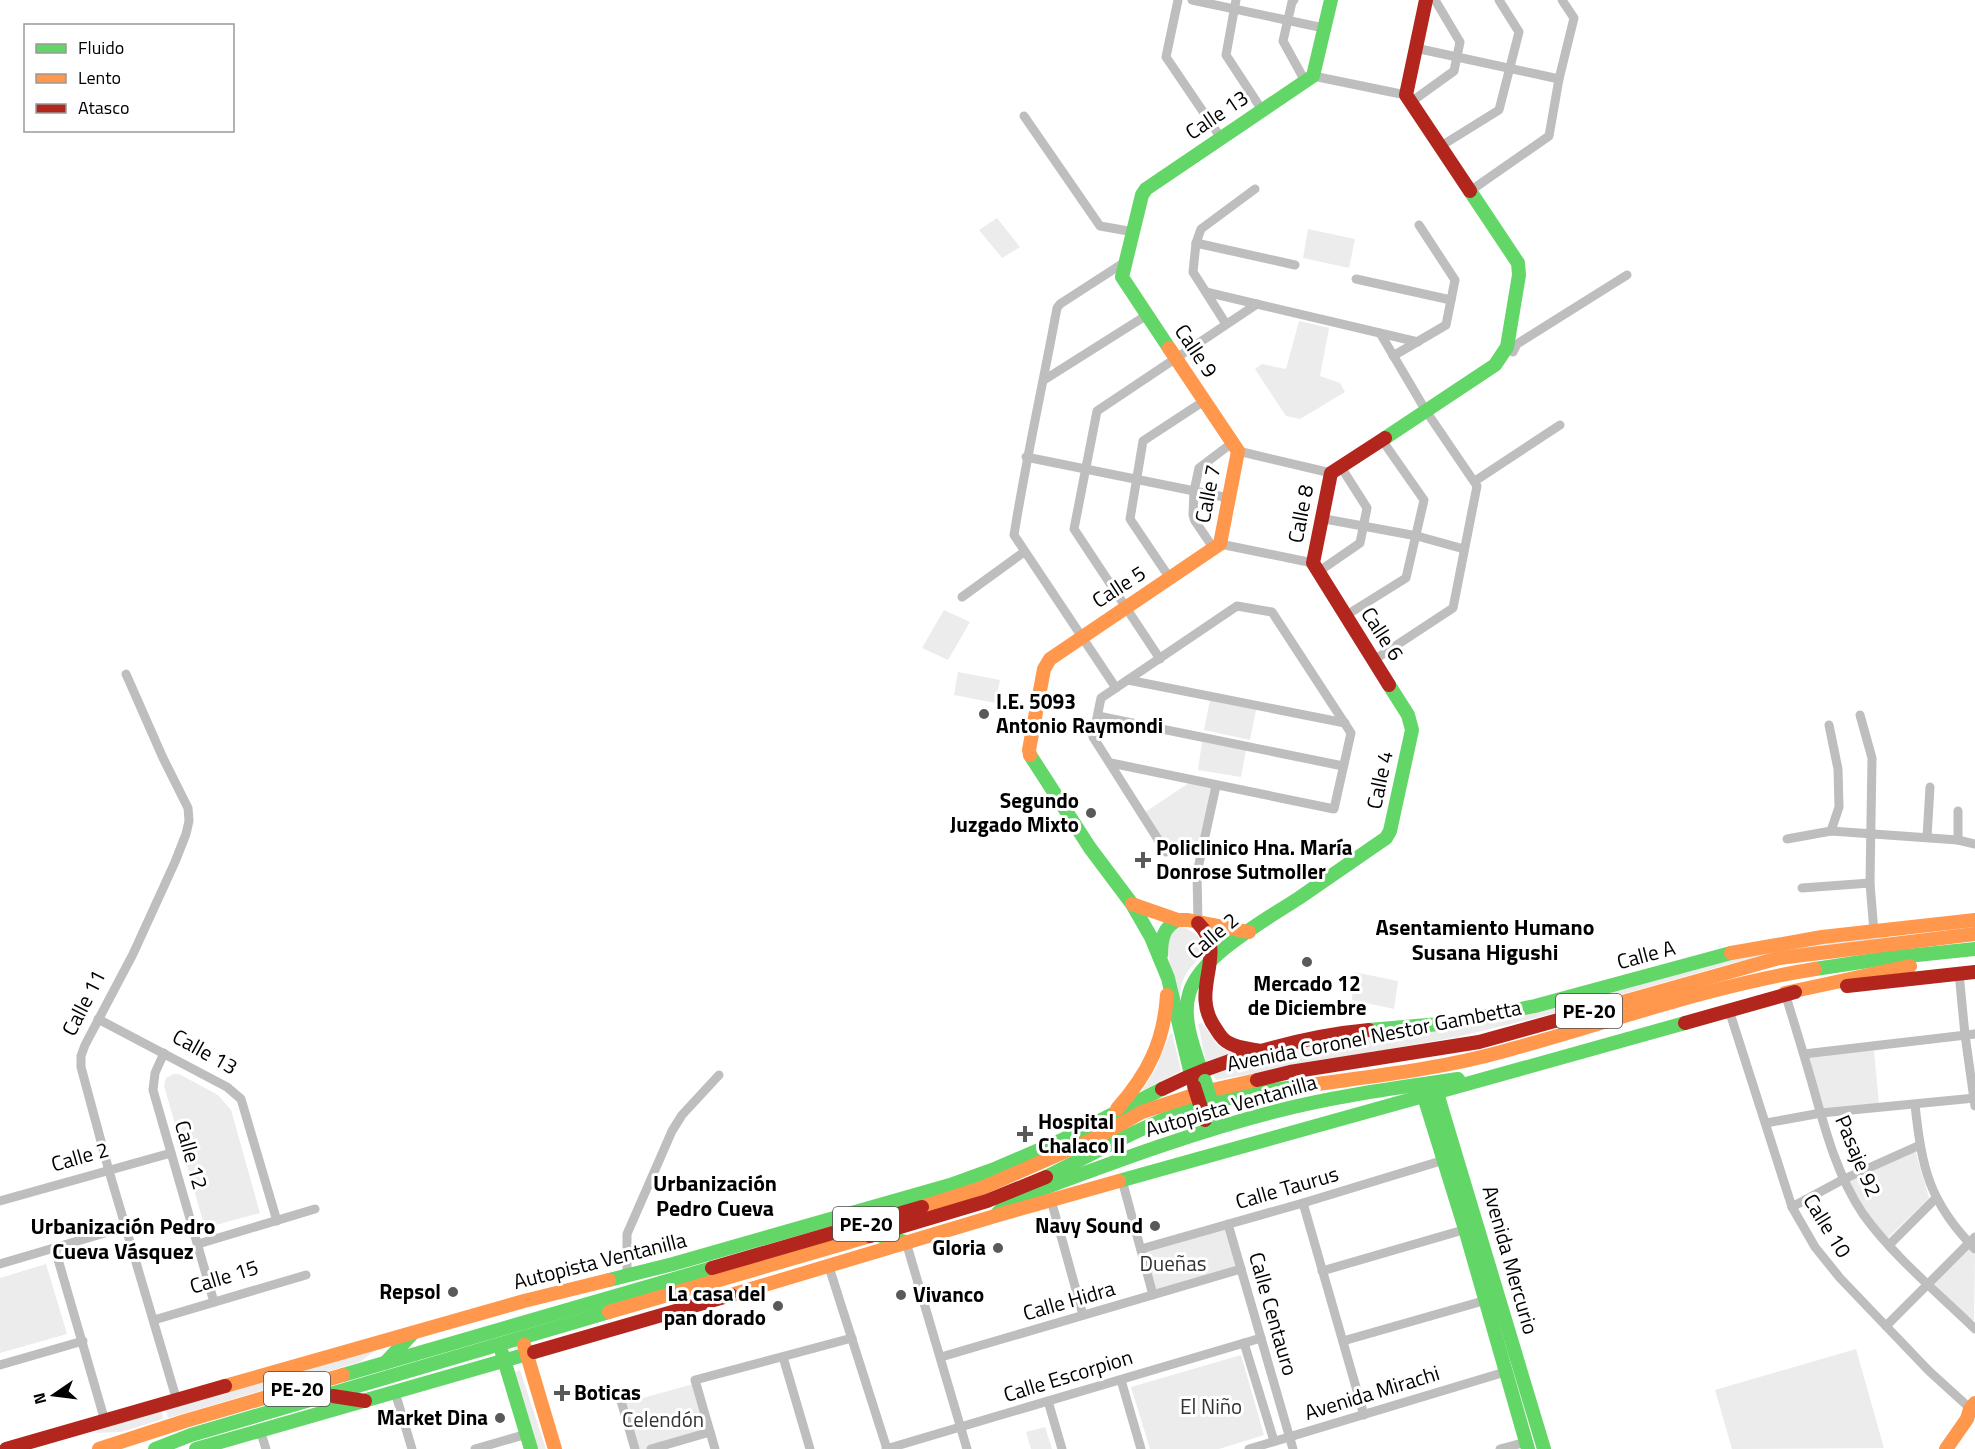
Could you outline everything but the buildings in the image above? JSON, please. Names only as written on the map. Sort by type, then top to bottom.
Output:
[{"type":"main road","points":[[1309,78],[1331,0]]},
{"type":"main road","points":[[1336,470],[1495,365],[1510,350],[1519,275],[1518,263],[1408,98],[1425,0]]},
{"type":"main road","name":"Calle 13","points":[[1134,232],[1142,195],[1146,189],[1309,78]]},
{"type":"main road","points":[[1123,268],[1134,232]]},
{"type":"main road","name":"Calle 9","points":[[1123,268],[1123,279],[1235,447]]},
{"type":"main road","name":"Calle 7","points":[[1217,547],[1235,447]]},
{"type":"main road","name":"Calle 8","points":[[1315,567],[1336,470]]},
{"type":"main road","name":"Calle 5","points":[[1132,904],[1090,848],[1030,755],[1044,669],[1050,659],[1081,636],[1217,547]]},
{"type":"main road","name":"Calle 6","points":[[1315,567],[1408,715],[1412,730]]},
{"type":"main road","name":"Calle 4","points":[[1386,838],[1390,831],[1412,730]]},
{"type":"main road","name":"Calle 2","points":[[1205,1100],[1188,1004],[1194,981],[1210,963],[1249,932],[1386,838]]},
{"type":"main road","points":[[1132,904],[1178,920],[1249,932]]},
{"type":"main road","points":[[1132,904],[1161,957],[1205,1100]]},
{"type":"main road","points":[[1161,957],[1164,931],[1178,920]]},
{"type":"main road","name":"Calle A","points":[[1205,1100],[1263,1051],[1340,1033],[1451,1023],[1535,1006],[1735,952],[1822,937],[1975,920]]},
{"type":"main road","points":[[1198,922],[1205,928],[1212,950],[1204,991],[1208,1017],[1217,1031],[1233,1045],[1263,1051]]},
{"type":"main road","name":"Avenida Coronel Nestor Gambetta","points":[[1205,1100],[1290,1072],[1479,1042],[1779,958],[1975,934]]},
{"type":"main road","name":"Avenida Coronel Nestor Gambetta","points":[[1205,1100],[1416,1070],[1498,1053],[1703,994],[1792,973],[1888,958],[1975,948]]},
{"type":"main road","points":[[1429,1088],[1525,1069],[1785,993],[1975,955]]},
{"type":"main road","points":[[1785,993],[1975,972]]},
{"type":"main road","points":[[1111,1116],[1139,1083],[1152,1058],[1166,1009],[1168,978]]},
{"type":"main road","name":"Autopista Ventanilla","points":[[6,1449],[524,1301],[673,1264],[950,1185],[1033,1153],[1111,1116],[1205,1100],[1313,1102],[1429,1088]]},
{"type":"main road","name":"Autopista Ventanilla","points":[[196,1449],[829,1267],[906,1242],[1429,1088]]},
{"type":"main road","name":"Avenida Mercurio","points":[[1429,1088],[1444,1160],[1472,1227]]},
{"type":"main road","name":"Avenida Mercurio","points":[[1429,1088],[1472,1227],[1491,1298],[1504,1372],[1527,1445]]},
{"type":"main road","name":"Autopista Ventanilla","points":[[995,1216],[1009,1201],[1121,1160],[1205,1100]]},
{"type":"main road","name":"Autopista Ventanilla","points":[[497,1337],[876,1235],[1006,1193],[1046,1177],[1140,1130],[1193,1108],[1205,1100]]},
{"type":"main road","name":"Autopista Ventanilla","points":[[519,1331],[982,1188],[1098,1137],[1142,1112],[1205,1100]]},
{"type":"main road","points":[[876,1235],[906,1242]]},
{"type":"main road","name":"Avenida Mercurio","points":[[1491,1298],[1530,1403],[1544,1449]]},
{"type":"main road","points":[[519,1331],[555,1449]]},
{"type":"main road","points":[[384,1364],[413,1333]]},
{"type":"main road","points":[[497,1337],[531,1449]]},
{"type":"main road","name":"PE-20","points":[[99,1449],[186,1421],[384,1364],[497,1337]]},
{"type":"main road","name":"PE-20","points":[[155,1449],[191,1435],[326,1395],[497,1337]]},
{"type":"main road","points":[[326,1395],[365,1401]]},
{"type":"main road","points":[[1946,1449],[1973,1412]]},
{"type":"street","points":[[1178,0],[1166,57],[1221,138]]},
{"type":"street","points":[[1192,0],[1236,4],[1319,27]]},
{"type":"street","points":[[1294,0],[1284,41],[1309,78],[1408,98],[1454,71],[1460,42],[1435,0]]},
{"type":"street","points":[[1441,146],[1499,110],[1519,32],[1499,0]]},
{"type":"street","points":[[1470,191],[1549,136],[1558,79],[1574,18],[1562,0]]},
{"type":"street","points":[[1236,4],[1226,55],[1262,110]]},
{"type":"street","points":[[1420,49],[1558,79]]},
{"type":"street","points":[[1024,116],[1100,226],[1134,232]]},
{"type":"street","points":[[1226,324],[1193,272],[1196,243],[1201,229],[1255,189]]},
{"type":"street","points":[[1393,356],[1446,325],[1455,280],[1419,225]]},
{"type":"street","points":[[1196,243],[1295,266]]},
{"type":"street","points":[[1116,688],[1014,536],[1026,457],[1058,306],[1123,268]]},
{"type":"street","points":[[1510,350],[1628,275]]},
{"type":"street","points":[[1356,279],[1451,300]]},
{"type":"street","points":[[1206,292],[1418,342]]},
{"type":"street","points":[[1160,659],[1074,529],[1097,410],[1257,304]]},
{"type":"street","points":[[1044,380],[1147,315]]},
{"type":"street","points":[[1380,333],[1426,411],[1476,484]]},
{"type":"street","points":[[1174,576],[1167,574],[1130,519],[1136,479],[1143,441],[1204,401]]},
{"type":"street","points":[[1374,660],[1453,608],[1476,484],[1560,424]]},
{"type":"street","points":[[1345,616],[1406,578],[1417,536],[1424,499],[1382,440]]},
{"type":"street","points":[[1235,447],[1336,470],[1366,506],[1359,545],[1315,567],[1217,547],[1194,518],[1194,491],[1199,468],[1235,447]]},
{"type":"street","points":[[1026,457],[1224,497]]},
{"type":"street","points":[[1325,519],[1417,536],[1464,549]]},
{"type":"street","points":[[962,597],[1024,552]]},
{"type":"street","points":[[1111,763],[1334,809],[1351,737],[1345,723],[1274,615],[1269,610],[1237,606],[1102,697],[1094,737],[1166,852]]},
{"type":"street","name":"Calle 11","points":[[126,674],[188,808],[189,821],[186,834],[133,954],[85,1045],[81,1056],[81,1067],[125,1227],[177,1401]]},
{"type":"street","points":[[1128,680],[1345,723]]},
{"type":"street","points":[[1098,716],[1343,766]]},
{"type":"street","points":[[1860,716],[1872,758],[1870,883],[1874,932]]},
{"type":"street","points":[[1829,725],[1838,769],[1839,807],[1831,831]]},
{"type":"street","points":[[1198,922],[1197,873],[1216,786]]},
{"type":"street","points":[[1927,837],[1930,787]]},
{"type":"street","points":[[1958,811],[1958,840]]},
{"type":"street","points":[[1787,838],[1831,831],[1927,837],[1975,844]]},
{"type":"street","points":[[1802,888],[1870,883]]},
{"type":"street","points":[[1766,1123],[1821,1113],[1975,1101],[1970,1035],[1959,973]]},
{"type":"street","name":"Pasaje 92","points":[[1785,993],[1821,1113],[1844,1179],[1862,1212],[1889,1245],[1974,1326]]},
{"type":"street","name":"Calle 10","points":[[1730,1010],[1792,1207],[1827,1264],[1929,1371],[1973,1412]]},
{"type":"street","name":"Calle 13","points":[[98,1019],[227,1087],[241,1099],[277,1221]]},
{"type":"street","points":[[1804,1054],[1970,1035]]},
{"type":"street","name":"Calle 12","points":[[164,1053],[155,1073],[153,1090],[214,1302]]},
{"type":"street","points":[[627,1275],[627,1234],[672,1131],[682,1115],[719,1075]]},
{"type":"street","points":[[1886,1326],[1973,1243],[1952,1224],[1936,1198],[1924,1168],[1915,1105]]},
{"type":"street","points":[[1792,1207],[1844,1179],[1920,1145]]},
{"type":"street","name":"Calle 2","points":[[0,1201],[171,1153]]},
{"type":"street","name":"Calle Taurus","points":[[1141,1249],[1444,1160]]},
{"type":"street","points":[[1122,1180],[1153,1295]]},
{"type":"street","points":[[1889,1245],[1936,1198]]},
{"type":"street","points":[[1051,1200],[1083,1315]]},
{"type":"street","points":[[1303,1203],[1364,1415]]},
{"type":"street","points":[[198,1244],[315,1209]]},
{"type":"street","name":"Calle Centauro","points":[[1228,1224],[1293,1449]]},
{"type":"street","points":[[0,1264],[125,1227]]},
{"type":"street","points":[[1322,1271],[1472,1227]]},
{"type":"street","points":[[906,1242],[967,1449]]},
{"type":"street","points":[[55,1249],[105,1421]]},
{"type":"street","points":[[829,1267],[887,1449]]},
{"type":"street","name":"Calle Hidra","points":[[941,1357],[1241,1269]]},
{"type":"street","name":"Calle 15","points":[[154,1320],[306,1275]]},
{"type":"street","points":[[1342,1341],[1491,1298]]},
{"type":"street","points":[[715,1449],[695,1380],[852,1338]]},
{"type":"street","name":"Calle Escorpion","points":[[887,1449],[1261,1338]]},
{"type":"street","points":[[0,1365],[83,1341]]},
{"type":"street","points":[[1244,1343],[1274,1442]]},
{"type":"street","points":[[783,1357],[810,1449]]},
{"type":"street","name":"Avenida Mirachi","points":[[1250,1449],[1504,1372]]},
{"type":"street","points":[[1121,1380],[1141,1449]]},
{"type":"street","points":[[394,1392],[412,1449]]},
{"type":"street","points":[[621,1401],[635,1449]]},
{"type":"street","points":[[1048,1401],[1062,1449]]},
{"type":"street","points":[[1515,1407],[1530,1403]]},
{"type":"street","points":[[260,1430],[266,1449]]},
{"type":"street","points":[[651,1449],[710,1432]]},
{"type":"street","points":[[475,1449],[527,1434]]},
{"type":"street","points":[[1500,1449],[1527,1445]]},
{"type":"green space","points":[[997,218],[1020,247],[1002,258],[979,230]]},
{"type":"green space","points":[[1308,229],[1355,239],[1349,268],[1303,258]]},
{"type":"green space","points":[[1299,321],[1329,328],[1320,376],[1340,383],[1345,392],[1300,419],[1286,416],[1255,369],[1262,364],[1286,369]]},
{"type":"green space","points":[[944,610],[970,622],[948,660],[922,648]]},
{"type":"green space","points":[[958,672],[1000,680],[995,703],[954,695]]},
{"type":"green space","points":[[1210,700],[1256,710],[1250,740],[1204,730]]},
{"type":"green space","points":[[1202,742],[1246,750],[1241,777],[1198,770]]},
{"type":"green space","points":[[1189,783],[1214,788],[1199,856],[1166,850],[1144,813]]},
{"type":"green space","points":[[1181,927],[1191,931],[1199,938],[1203,952],[1183,980],[1179,1008],[1166,945],[1171,934]]},
{"type":"green space","points":[[1931,930],[1736,962],[1556,1013],[1457,1037],[1216,1080],[1212,1073],[1311,1044],[1454,1027],[1697,966],[1785,947]]},
{"type":"green space","points":[[1354,972],[1398,981],[1394,1009],[1352,1000]]},
{"type":"green space","points":[[1202,1023],[1218,1045],[1231,1054],[1206,1061],[1198,1024]]},
{"type":"green space","points":[[1172,1033],[1181,1071],[1142,1091],[1156,1068]]},
{"type":"green space","points":[[1874,1050],[1879,1104],[1821,1109],[1807,1057]]},
{"type":"green space","points":[[179,1074],[218,1095],[231,1110],[260,1213],[205,1228],[164,1086],[166,1078]]},
{"type":"green space","points":[[1915,1150],[1929,1198],[1888,1238],[1866,1214],[1848,1182]]},
{"type":"green space","name":"Dueñas","points":[[1228,1224],[1237,1270],[1156,1294],[1143,1248]]},
{"type":"green space","points":[[1969,1248],[1975,1255],[1974,1320],[1968,1319],[1934,1284]]},
{"type":"green space","points":[[46,1264],[67,1334],[0,1353],[0,1278]]},
{"type":"green space","points":[[380,1347],[360,1362],[168,1418],[166,1410]]},
{"type":"green space","points":[[1856,1349],[1884,1448],[1732,1449],[1715,1390]]},
{"type":"green space","name":"El Niño","points":[[1241,1355],[1264,1435],[1219,1449],[1150,1449],[1131,1387]]},
{"type":"green space","points":[[520,1370],[546,1449],[537,1449],[513,1373]]},
{"type":"green space","name":"Celendón","points":[[693,1384],[707,1434],[657,1449],[638,1449],[625,1403]]},
{"type":"green space","points":[[162,1411],[163,1419],[121,1432],[97,1433],[96,1430]]},
{"type":"green space","points":[[1045,1427],[1052,1449],[1031,1449],[1026,1432]]},
{"type":"traffic: fast","points":[[1169,348],[1122,277],[1142,195],[1146,189],[1313,76],[1331,0]]},
{"type":"traffic: fast","points":[[1385,438],[1495,365],[1507,347],[1519,275],[1518,263],[1470,191]]},
{"type":"traffic: fast","points":[[1204,1079],[1188,1026],[1187,1004],[1195,980],[1220,952],[1386,838],[1390,831],[1412,730],[1408,715],[1389,685]]},
{"type":"traffic: fast","points":[[1030,755],[1090,848],[1132,904],[1151,937],[1168,978],[1193,1083]]},
{"type":"traffic: fast","points":[[1161,955],[1164,934],[1169,926],[1178,920]]},
{"type":"traffic: fast","points":[[1815,969],[1888,958],[1975,949]]},
{"type":"traffic: fast","points":[[1369,1030],[1451,1023],[1535,1006],[1731,953]]},
{"type":"traffic: fast","points":[[1119,1181],[1685,1023]]},
{"type":"traffic: fast","points":[[995,1216],[1009,1201],[1140,1153],[1239,1121],[1342,1097],[1458,1079]]},
{"type":"traffic: fast","points":[[1205,1081],[1215,1115]]},
{"type":"traffic: fast","points":[[1434,1083],[1544,1449]]},
{"type":"traffic: fast","points":[[1046,1177],[1137,1131],[1207,1103],[1311,1085]]},
{"type":"traffic: fast","points":[[1421,1087],[1465,1229],[1528,1449]]},
{"type":"traffic: fast","points":[[609,1280],[950,1185],[1062,1140],[1162,1089]]},
{"type":"traffic: fast","points":[[877,1235],[906,1242]]},
{"type":"traffic: fast","points":[[343,1375],[712,1268]]},
{"type":"traffic: fast","points":[[155,1449],[191,1435],[609,1312]]},
{"type":"traffic: fast","points":[[385,1363],[413,1333]]},
{"type":"traffic: fast","points":[[196,1449],[534,1352]]},
{"type":"traffic: fast","points":[[502,1353],[531,1449]]},
{"type":"traffic: slow","points":[[1030,755],[1044,669],[1050,659],[1220,544],[1238,451],[1169,348]]},
{"type":"traffic: slow","points":[[1132,904],[1178,920],[1249,932]]},
{"type":"traffic: slow","points":[[1731,953],[1822,937],[1975,920]]},
{"type":"traffic: slow","points":[[1598,1009],[1779,958],[1975,934]]},
{"type":"traffic: slow","points":[[1785,993],[1910,966]]},
{"type":"traffic: slow","points":[[1311,1085],[1406,1072],[1478,1058],[1696,995],[1815,969]]},
{"type":"traffic: slow","points":[[1117,1109],[1146,1070],[1162,1028],[1167,995]]},
{"type":"traffic: slow","points":[[922,1207],[982,1188],[1098,1137],[1142,1112],[1203,1092],[1257,1080]]},
{"type":"traffic: slow","points":[[731,1295],[1119,1181]]},
{"type":"traffic: slow","points":[[609,1312],[870,1236]]},
{"type":"traffic: slow","points":[[225,1386],[524,1301],[609,1280]]},
{"type":"traffic: slow","points":[[524,1345],[555,1449]]},
{"type":"traffic: slow","points":[[99,1449],[185,1421],[343,1375]]},
{"type":"traffic: slow","points":[[1946,1449],[1975,1403]]},
{"type":"traffic: jam","points":[[1426,0],[1406,95],[1470,191]]},
{"type":"traffic: jam","points":[[1385,438],[1331,473],[1313,563],[1389,685]]},
{"type":"traffic: jam","points":[[1198,923],[1207,935],[1210,947],[1205,1000],[1208,1014],[1227,1042],[1261,1051]]},
{"type":"traffic: jam","points":[[1847,986],[1975,972]]},
{"type":"traffic: jam","points":[[1685,1023],[1795,992]]},
{"type":"traffic: jam","points":[[1257,1080],[1290,1072],[1479,1042],[1598,1009]]},
{"type":"traffic: jam","points":[[1162,1089],[1210,1068],[1263,1050],[1290,1043],[1369,1030]]},
{"type":"traffic: jam","points":[[1194,1086],[1205,1120]]},
{"type":"traffic: jam","points":[[870,1236],[987,1201],[1046,1177]]},
{"type":"traffic: jam","points":[[712,1268],[922,1207]]},
{"type":"traffic: jam","points":[[534,1352],[731,1295]]},
{"type":"traffic: jam","points":[[6,1449],[225,1386]]},
{"type":"traffic: jam","points":[[333,1396],[365,1401]]},
{"type":"place","name":"I.E. 5093 Antonio Raymondi","points":[[984,714]]},
{"type":"place","name":"Segundo Juzgado Mixto","points":[[1091,813]]},
{"type":"place","name":"Policlinico Hna. María Donrose Sutmoller","points":[[1143,860]]},
{"type":"place","name":"Mercado 12 de Diciembre","points":[[1307,962]]},
{"type":"place","name":"Hospital Chalaco II","points":[[1025,1134]]},
{"type":"place","name":"Navy Sound","points":[[1155,1226]]},
{"type":"place","name":"Gloria","points":[[998,1248]]},
{"type":"place","name":"Repsol","points":[[453,1292]]},
{"type":"place","name":"Vivanco","points":[[901,1295]]},
{"type":"place","name":"La casa del pan dorado","points":[[778,1306]]},
{"type":"place","name":"Boticas","points":[[562,1393]]},
{"type":"place","name":"Market Dina","points":[[500,1418]]},
{"type":"district","name":"Asentamiento Humano Susana Higushi","points":[[1485,940]]},
{"type":"district","name":"Urbanización Pedro Cueva","points":[[715,1196]]},
{"type":"district","name":"Urbanización Pedro Cueva Vásquez","points":[[123,1238]]}]
